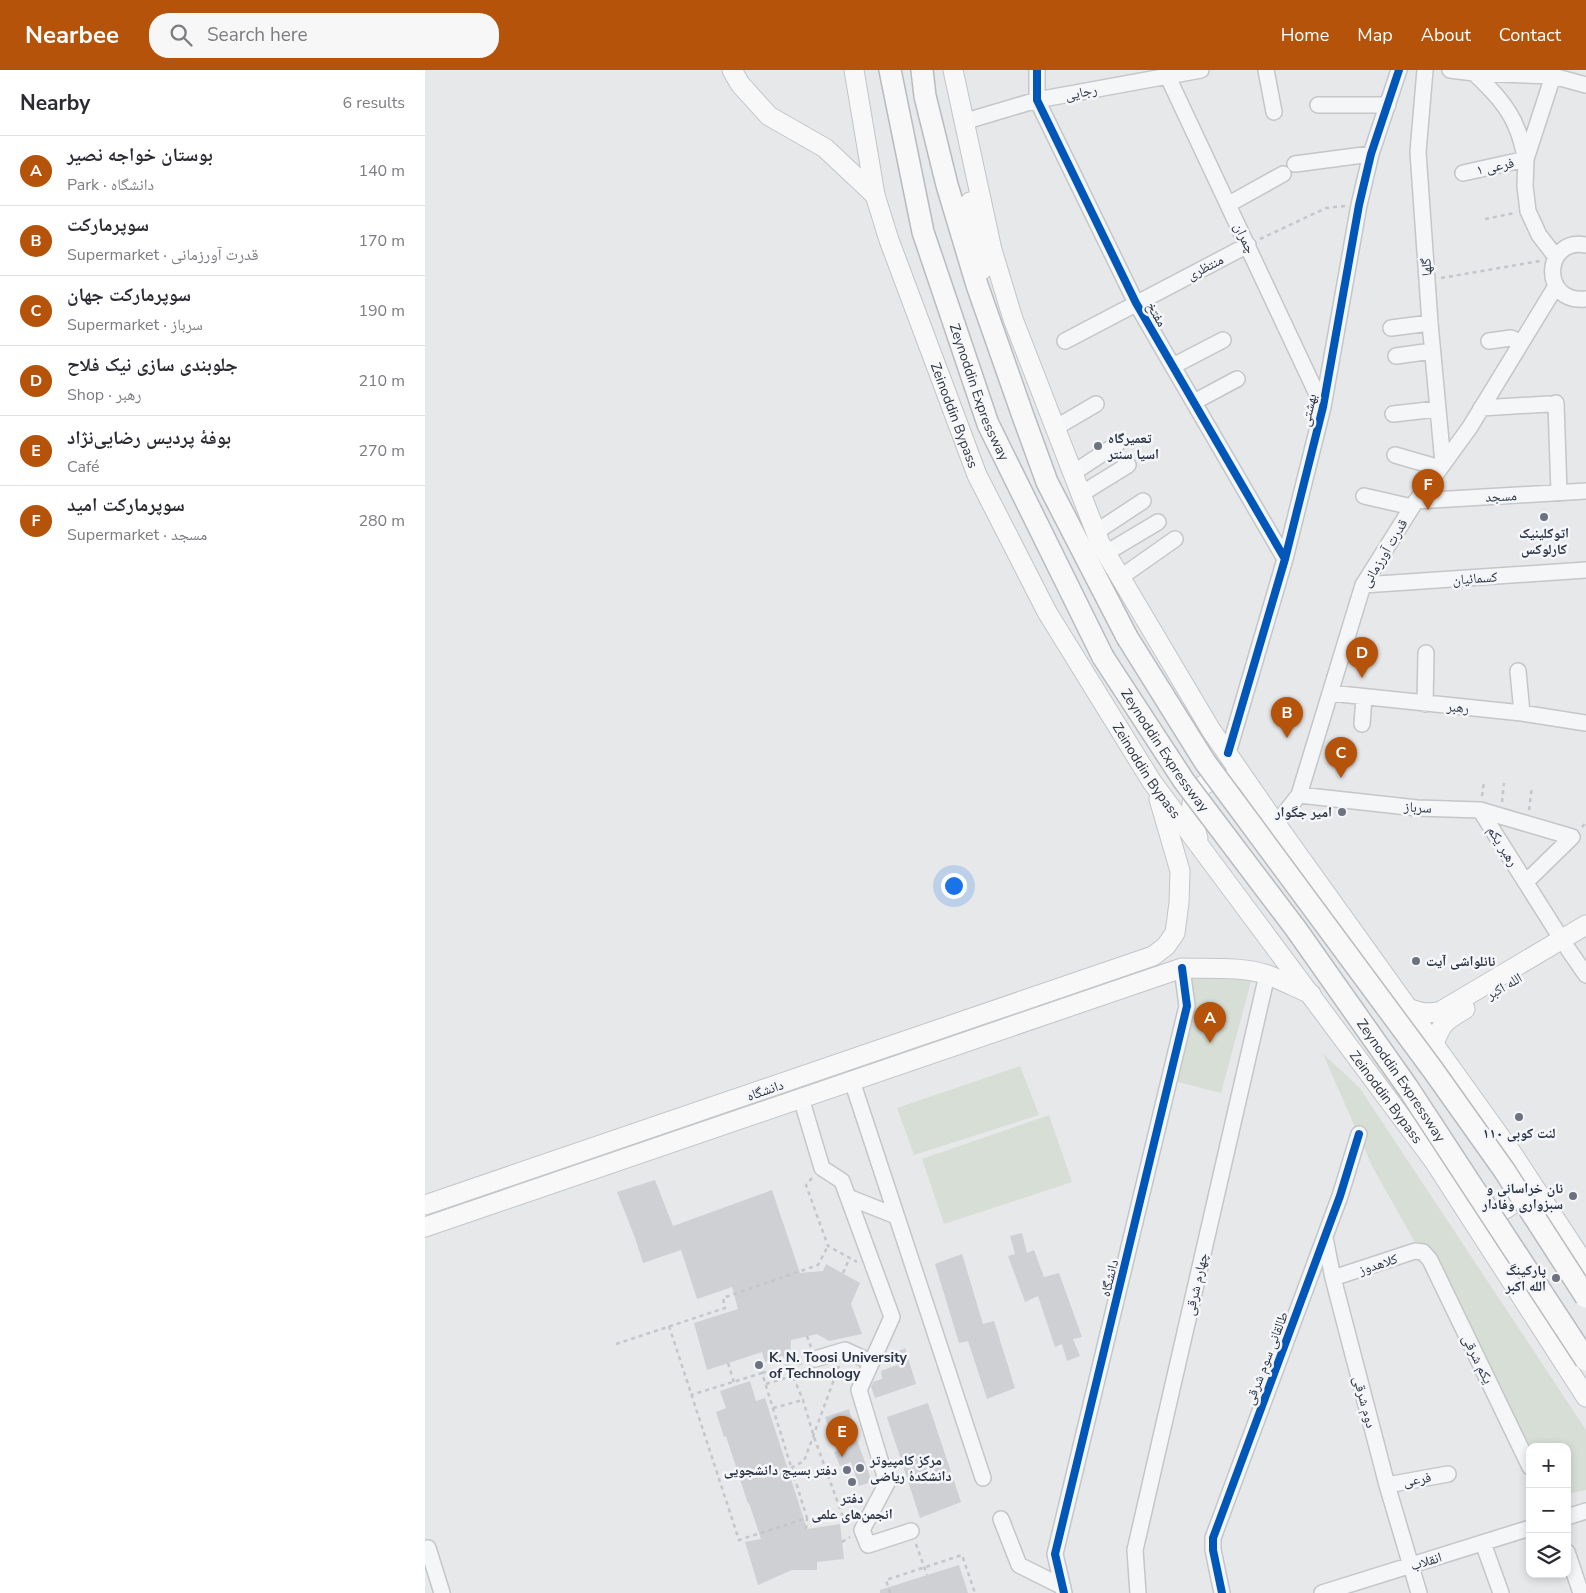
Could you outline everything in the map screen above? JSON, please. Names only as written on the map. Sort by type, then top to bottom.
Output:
[{"type":"highway","name":"Zeynoddin Expressway","points":[[890,70],[923,232],[988,424],[1103,657],[1184,781],[1296,929],[1408,1088],[1586,1360]]},
{"type":"highway","name":"Zeynoddin Expressway","points":[[922,70],[925,96],[947,184],[977,284],[1047,482],[1127,637],[1205,762],[1320,914],[1433,1070],[1503,1170],[1586,1297]]},
{"type":"main road","points":[[732,70],[740,84],[769,116],[825,148],[875,195]]},
{"type":"main road","name":"Zeinoddin Bypass","points":[[854,70],[875,195],[889,240],[977,475],[1047,612],[1153,782],[1434,1160],[1586,1397]]},
{"type":"main road","points":[[952,70],[975,240],[1001,352]]},
{"type":"main road","points":[[952,70],[992,250],[1007,302],[1100,543],[1211,730],[1276,824],[1512,1153],[1586,1266]]},
{"type":"main road","points":[[1203,851],[1192,815],[1192,803],[1197,791],[1211,780],[1231,780],[1251,797],[1276,824]]},
{"type":"main road","name":"دانشگاه","points":[[425,1205],[1153,956],[1166,946],[1175,933],[1181,871],[1153,782]]},
{"type":"main road","points":[[1407,1008],[1425,1014],[1441,1011],[1565,944],[1586,926]]},
{"type":"main road","name":"الله اکبر","points":[[1434,1044],[1441,1026],[1447,1020],[1565,944],[1586,938]]},
{"type":"main road","name":"دانشگاه","points":[[425,1227],[1182,968],[1225,969],[1267,975],[1312,994]]},
{"type":"main road","points":[[973,1018],[977,1038]]},
{"type":"main road","points":[[818,1072],[824,1090]]},
{"type":"main road","points":[[1455,1194],[1474,1208],[1486,1213],[1499,1212],[1510,1206],[1517,1197],[1521,1186],[1512,1153]]},
{"type":"street","name":"مفتخ","points":[[1037,70],[1037,100],[1136,303],[1285,559]]},
{"type":"street","name":"رجایی","points":[[963,122],[1037,100],[1167,72],[1201,70]]},
{"type":"street","points":[[1266,70],[1274,112]]},
{"type":"street","name":"بهشتی","points":[[1228,753],[1285,559],[1323,407],[1359,204],[1371,154],[1399,70]]},
{"type":"street","name":"گلها","points":[[1425,70],[1418,152],[1429,323],[1442,465]]},
{"type":"street","points":[[1450,70],[1553,76],[1586,85]]},
{"type":"street","name":"چمران","points":[[1167,72],[1323,407]]},
{"type":"street","points":[[1475,72],[1504,106],[1517,128],[1526,159]]},
{"type":"street","points":[[1553,76],[1526,159],[1525,186],[1529,211],[1539,235],[1555,260]]},
{"type":"street","points":[[1318,105],[1388,105]]},
{"type":"street","points":[[1295,164],[1371,154]]},
{"type":"street","name":"فرعی ۱","points":[[1463,173],[1526,159]]},
{"type":"street","points":[[1229,204],[1283,174]]},
{"type":"street","name":"منتظری","points":[[1065,341],[1248,245]]},
{"type":"street","points":[[1586,245],[1571,246],[1563,250],[1555,260],[1553,278],[1561,292],[1569,297],[1577,299],[1586,298]]},
{"type":"street","name":"قدرت آورزمانی","points":[[1299,794],[1363,585],[1414,504],[1470,427],[1556,286]]},
{"type":"street","points":[[1391,328],[1429,323]]},
{"type":"street","points":[[1489,341],[1511,338],[1521,343]]},
{"type":"street","points":[[1173,366],[1223,340]]},
{"type":"street","points":[[1396,356],[1432,351]]},
{"type":"street","points":[[1194,402],[1237,379]]},
{"type":"street","points":[[1055,428],[1096,404]]},
{"type":"street","points":[[1481,408],[1553,404],[1559,493]]},
{"type":"street","points":[[1393,414],[1437,409]]},
{"type":"street","points":[[1439,427],[1453,432],[1470,427]]},
{"type":"street","points":[[1073,473],[1117,444]]},
{"type":"street","points":[[1395,455],[1442,465]]},
{"type":"street","points":[[1081,494],[1128,465]]},
{"type":"street","name":"مسجد","points":[[1364,496],[1414,504],[1586,491]]},
{"type":"street","points":[[1096,532],[1143,501]]},
{"type":"street","points":[[1106,553],[1158,522]]},
{"type":"street","points":[[1121,577],[1175,539]]},
{"type":"street","name":"کسمائیان","points":[[1363,585],[1586,570]]},
{"type":"street","points":[[1425,704],[1426,654]]},
{"type":"street","points":[[1518,671],[1522,713]]},
{"type":"street","name":"رهبر","points":[[1330,693],[1522,713],[1586,722]]},
{"type":"street","points":[[1362,724],[1364,697]]},
{"type":"street","points":[[1276,824],[1299,794]]},
{"type":"street","name":"سرباز","points":[[1299,794],[1417,808],[1480,810],[1572,837]]},
{"type":"street","name":"رهبر یکم","points":[[1480,810],[1586,975]]},
{"type":"street","name":"رهبر یکم","points":[[1526,882],[1572,837]]},
{"type":"street","name":"دانشگاه","points":[[1063,1590],[1055,1554],[1187,1006],[1182,968]]},
{"type":"street","name":"چهارم شرقی","points":[[1138,1593],[1135,1550],[1137,1537],[1267,975]]},
{"type":"street","points":[[852,1081],[983,1478]]},
{"type":"street","points":[[801,1098],[822,1168],[842,1181],[892,1317],[859,1390],[887,1484],[862,1530],[868,1545],[911,1531]]},
{"type":"street","name":"طالقانی سوم شرقی","points":[[1221,1593],[1213,1550],[1213,1538],[1325,1238],[1359,1134]]},
{"type":"street","points":[[848,1196],[896,1216]]},
{"type":"street","name":"دوم شرقی","points":[[1325,1238],[1333,1278],[1387,1485],[1419,1593]]},
{"type":"street","name":"کلاهدوز","points":[[1333,1278],[1415,1251],[1423,1252]]},
{"type":"street","name":"یکم شرقی","points":[[1423,1252],[1430,1260],[1526,1459]]},
{"type":"street","points":[[815,1359],[845,1350],[871,1362]]},
{"type":"street","name":"فرعی","points":[[1387,1485],[1448,1474]]},
{"type":"street","points":[[1571,1516],[1586,1511]]},
{"type":"street","points":[[1001,1519],[1019,1565],[1063,1590]]},
{"type":"street","name":"انقلاب","points":[[1322,1593],[1348,1589],[1410,1566],[1526,1529]]},
{"type":"street","points":[[1483,1543],[1501,1593]]},
{"type":"street","points":[[428,1548],[442,1593]]},
{"type":"street","points":[[1571,1564],[1581,1593]]},
{"type":"path","points":[[1248,245],[1326,208],[1359,204]]},
{"type":"path","points":[[1485,219],[1529,211]]},
{"type":"path","points":[[1426,280],[1555,260]]},
{"type":"path","points":[[1500,816],[1504,782]]},
{"type":"path","points":[[1527,824],[1532,786]]},
{"type":"path","points":[[822,1168],[805,1185],[828,1246],[877,1274]]},
{"type":"path","points":[[616,1344],[725,1308],[723,1298],[818,1265],[828,1246]]},
{"type":"path","points":[[843,1273],[850,1257]]},
{"type":"path","points":[[669,1326],[739,1540],[807,1518]]},
{"type":"path","points":[[791,1468],[804,1461],[845,1350]]},
{"type":"path","points":[[784,1355],[803,1400],[814,1437],[843,1517],[862,1530]]},
{"type":"path","points":[[728,1363],[735,1386]]},
{"type":"path","points":[[766,1384],[792,1376],[799,1364]]},
{"type":"path","points":[[691,1395],[787,1365]]},
{"type":"path","points":[[762,1373],[807,1518],[806,1529]]},
{"type":"path","points":[[773,1408],[803,1400]]},
{"type":"path","points":[[911,1531],[927,1575]]},
{"type":"path","points":[[891,1593],[886,1580],[962,1555],[975,1593]]},
{"type":"shaded area","points":[[1190,973],[1252,978],[1221,1093],[1174,1081],[1195,1005]]},
{"type":"shaded area","points":[[1323,1054],[1359,1087],[1586,1430],[1586,1490],[1571,1493],[1571,1443],[1529,1443],[1373,1168]]},
{"type":"shaded area","points":[[1020,1066],[1039,1115],[914,1155],[897,1108]]},
{"type":"shaded area","points":[[1049,1115],[1072,1182],[944,1224],[922,1159]]},
{"type":"building","points":[[655,1180],[673,1226],[772,1190],[800,1273],[823,1271],[826,1264],[860,1283],[851,1304],[862,1334],[829,1341],[817,1334],[791,1340],[790,1353],[765,1362],[762,1352],[707,1370],[694,1323],[738,1309],[732,1287],[697,1299],[681,1250],[643,1263],[617,1192]]},
{"type":"building","points":[[1022,1233],[1027,1253],[1034,1250],[1044,1277],[1059,1273],[1082,1337],[1073,1339],[1080,1356],[1067,1361],[1062,1344],[1055,1347],[1038,1296],[1025,1302],[1008,1256],[1015,1254],[1010,1236]]},
{"type":"building","points":[[962,1254],[983,1324],[994,1321],[1015,1388],[987,1399],[968,1341],[959,1343],[935,1264]]},
{"type":"building","points":[[905,1348],[916,1384],[875,1398],[871,1387],[873,1382],[882,1379],[881,1371],[897,1365],[895,1353]]},
{"type":"building","points":[[750,1381],[756,1401],[765,1398],[807,1529],[840,1524],[844,1559],[817,1562],[817,1570],[792,1570],[758,1585],[745,1542],[761,1539],[716,1412],[726,1408],[720,1391]]},
{"type":"building","points":[[928,1403],[961,1502],[920,1518],[887,1417]]},
{"type":"building","points":[[849,1409],[854,1426],[852,1426],[872,1482],[859,1486],[851,1462],[840,1466],[834,1452],[837,1451],[825,1417]]},
{"type":"building","points":[[959,1565],[968,1593],[880,1593],[880,1590]]},
{"type":"cycle path","points":[[1037,70],[1037,100],[1136,303],[1285,559]]},
{"type":"cycle path","points":[[1228,753],[1285,559],[1323,407],[1359,205],[1371,154],[1399,70]]},
{"type":"cycle path","points":[[1064,1593],[1055,1554],[1187,1006],[1182,968]]},
{"type":"cycle path","points":[[1222,1593],[1213,1550],[1213,1538],[1340,1196],[1359,1134]]},
{"type":"place","name":"تعمیرگاه اسیا سنتر","points":[[1098,446]]},
{"type":"place","name":"سوپرمارکت امید","points":[[1428,510]]},
{"type":"place","name":"اتوکلینیک کارلوکس","points":[[1544,517]]},
{"type":"place","name":"جلوبندی سازی نیک فلاح","points":[[1362,678]]},
{"type":"place","name":"سوپرمارکت","points":[[1287,738]]},
{"type":"place","name":"سوپرمارکت جهان","points":[[1341,778]]},
{"type":"place","name":"امیر جگوار","points":[[1342,812]]},
{"type":"place","name":"نانلواشی آیت","points":[[1416,961]]},
{"type":"place","name":"بوستان خواجه نصیر","points":[[1210,1043]]},
{"type":"place","name":"لنت کوبی ۱۱۰","points":[[1519,1117]]},
{"type":"place","name":"نان خراسانی و سبزواری وفادار","points":[[1573,1196]]},
{"type":"place","name":"پارکینگ الله اکبر","points":[[1556,1278]]},
{"type":"place","name":"K. N. Toosi University of Technology","points":[[759,1365]]},
{"type":"place","name":"بوفهٔ پردیس رضایی‌نژاد","points":[[842,1457]]},
{"type":"place","name":"مرکز کامپیوتر دانشکدهٔ ریاضی","points":[[860,1468]]},
{"type":"place","name":"دفتر بسیج دانشجویی","points":[[847,1470]]},
{"type":"place","name":"دفتر انجمن‌های علمی","points":[[852,1482]]}]
